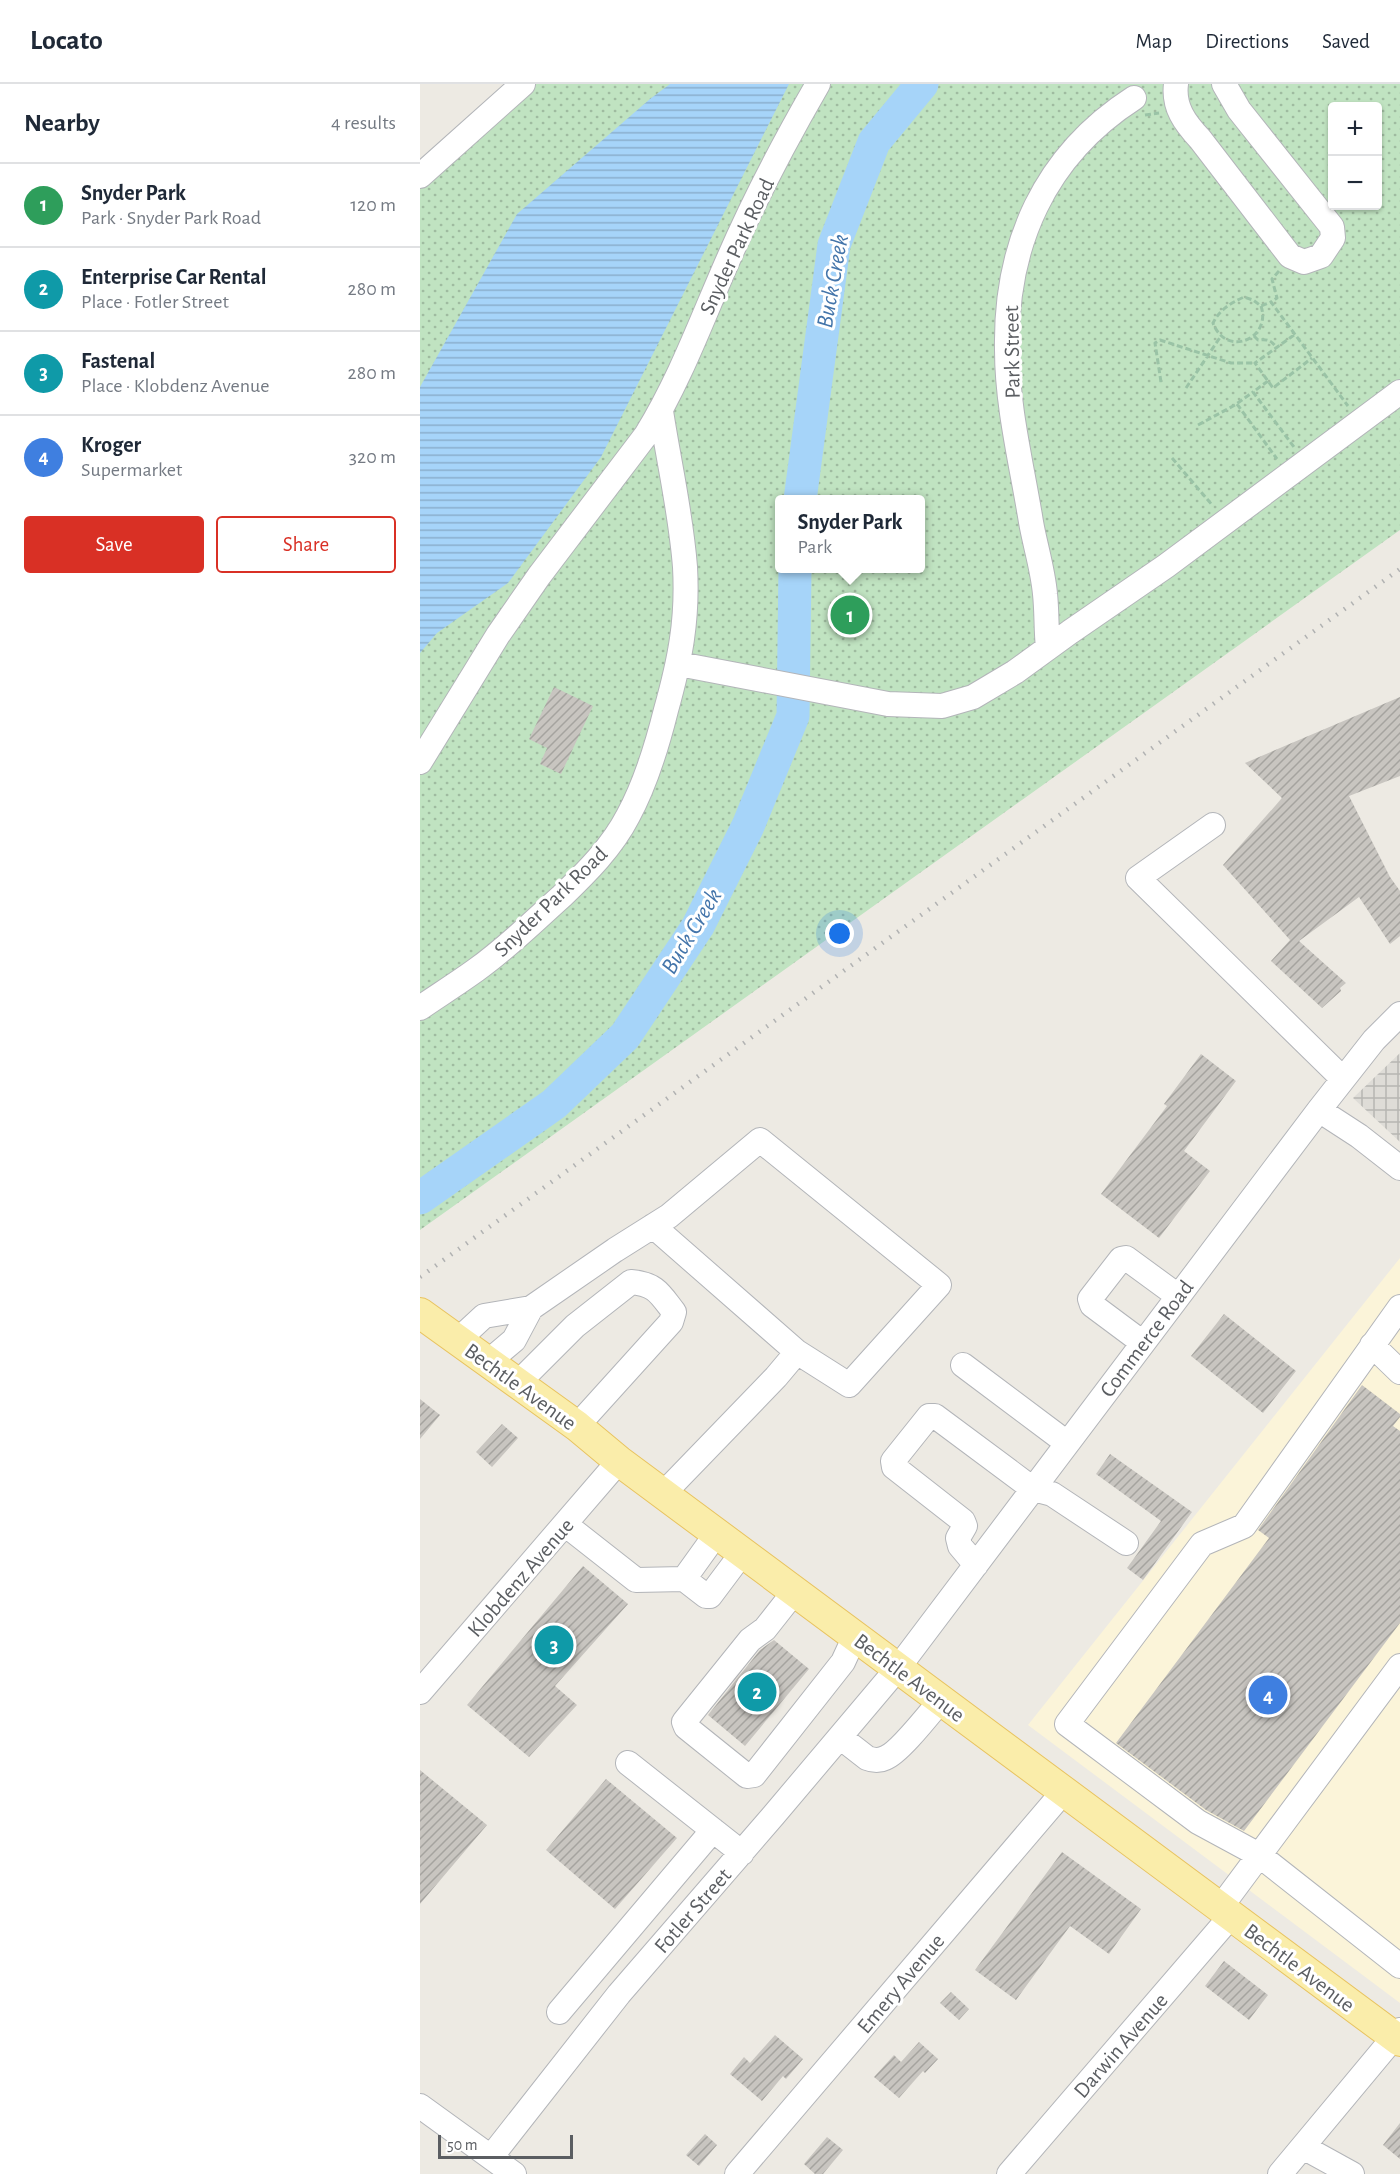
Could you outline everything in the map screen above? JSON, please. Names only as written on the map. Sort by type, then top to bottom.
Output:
[{"type":"main road","name":"Bechtle Avenue","points":[[420,1313],[577,1426],[663,1494],[1226,1912],[1398,2036]]},
{"type":"street","points":[[420,176],[523,84]]},
{"type":"street","name":"Snyder Park Road","points":[[420,762],[498,635],[539,576],[646,435],[661,411],[729,257],[784,145],[818,84]]},
{"type":"street","points":[[1176,84],[1177,106],[1187,124],[1290,256],[1304,262],[1321,256],[1333,238],[1332,227],[1239,110],[1224,84]]},
{"type":"street","name":"Park Street","points":[[1048,648],[1045,593],[1012,406],[1007,312],[1013,272],[1021,242],[1034,209],[1052,176],[1072,150],[1096,126],[1134,98]]},
{"type":"street","points":[[679,664],[888,704],[942,706],[973,698],[1015,672],[1166,566],[1400,392]]},
{"type":"street","name":"Snyder Park Road","points":[[420,1008],[478,969],[525,930],[583,875],[610,846],[628,817],[643,785],[679,664],[685,617],[685,569],[681,522],[661,411]]},
{"type":"street","points":[[1213,825],[1138,878],[1343,1079]]},
{"type":"street","name":"Commerce Road","points":[[898,1668],[1319,1110],[1374,1040],[1400,1014]]},
{"type":"street","points":[[1319,1110],[1359,1136],[1400,1168]]},
{"type":"street","points":[[457,1341],[484,1316],[531,1308],[653,1226],[669,1216],[760,1140],[939,1286],[849,1385],[797,1352],[653,1226]]},
{"type":"street","points":[[1143,1342],[1092,1305],[1090,1299],[1120,1259],[1126,1258],[1178,1296]]},
{"type":"street","points":[[517,1384],[575,1326],[631,1282],[654,1287],[674,1312],[670,1322],[577,1426]]},
{"type":"street","points":[[1400,1307],[1244,1526],[1202,1544],[1067,1724],[1198,1822],[1259,1855],[1400,1966]]},
{"type":"street","points":[[487,1363],[514,1340],[531,1308]]},
{"type":"street","points":[[1372,1346],[1400,1372]]},
{"type":"street","points":[[663,1494],[776,1377],[797,1352]]},
{"type":"street","points":[[963,1365],[1067,1443]]},
{"type":"street","points":[[976,1564],[960,1546],[958,1538],[965,1526],[963,1521],[894,1467],[892,1461],[929,1416],[935,1416],[1033,1489],[1052,1494],[1126,1543]]},
{"type":"street","name":"Klobdenz Avenue","points":[[420,1692],[619,1461]]},
{"type":"street","points":[[566,1525],[636,1580],[684,1579],[706,1596],[710,1596],[743,1552]]},
{"type":"street","points":[[684,1579],[717,1533]]},
{"type":"street","points":[[795,1591],[765,1629],[750,1640],[684,1722],[686,1727],[747,1776],[754,1775],[843,1662],[855,1636]]},
{"type":"street","name":"Darwin Avenue","points":[[1009,2174],[1226,1912],[1259,1855],[1400,1666]]},
{"type":"street","name":"Fotler Street","points":[[491,2157],[636,1974],[742,1853],[898,1668]]},
{"type":"street","points":[[840,1737],[867,1758],[884,1759],[894,1752],[942,1700]]},
{"type":"street","points":[[628,1763],[742,1853]]},
{"type":"street","name":"Emery Avenue","points":[[737,2174],[1064,1791]]},
{"type":"street","points":[[560,2012],[713,1830]]},
{"type":"street","points":[[664,1888],[692,1911]]},
{"type":"street","points":[[609,1953],[636,1974]]},
{"type":"street","points":[[1280,2174],[1398,2036]]},
{"type":"street","points":[[420,2106],[514,2174]]},
{"type":"street","points":[[1303,2147],[1352,2174]]},
{"type":"path","points":[[1261,306],[1277,298],[1272,279],[1290,256]]},
{"type":"path","points":[[1244,297],[1253,300],[1261,306],[1264,316],[1254,336],[1245,341],[1231,342],[1221,336],[1213,322],[1218,313],[1244,297]]},
{"type":"path","points":[[1270,302],[1360,422]]},
{"type":"path","points":[[1161,382],[1155,343],[1160,340],[1231,363],[1255,363],[1294,334]]},
{"type":"path","points":[[1185,388],[1221,336]]},
{"type":"path","points":[[1254,336],[1258,340],[1267,339],[1276,347]]},
{"type":"path","points":[[1255,363],[1273,388],[1312,358]]},
{"type":"path","points":[[1198,425],[1237,404],[1268,381]]},
{"type":"path","points":[[1253,392],[1297,469]]},
{"type":"path","points":[[1237,404],[1297,469]]},
{"type":"path","points":[[1172,458],[1226,522]]},
{"type":"shaded area","points":[[1400,1053],[1400,1142],[1353,1098]]},
{"type":"shaded area","points":[[1400,1258],[1400,2003],[1028,1725]]},
{"type":"green space","points":[[526,84],[1400,84],[1400,530],[420,1230],[420,177]]},
{"type":"water","points":[[670,84],[789,84],[601,457],[508,583],[437,633],[420,653],[420,387],[517,214]]},
{"type":"building","points":[[554,687],[593,706],[561,774],[540,764],[547,748],[529,739]]},
{"type":"building","points":[[1400,697],[1400,776],[1349,796],[1390,877],[1400,891],[1400,936],[1390,944],[1359,897],[1299,941],[1346,983],[1340,988],[1341,991],[1322,1008],[1271,961],[1290,940],[1223,865],[1282,798],[1245,763]]},
{"type":"building","points":[[1201,1054],[1236,1081],[1184,1151],[1210,1171],[1159,1238],[1101,1194],[1167,1106],[1164,1104]]},
{"type":"building","points":[[1224,1314],[1296,1371],[1263,1413],[1191,1356]]},
{"type":"building","points":[[1362,1385],[1400,1414],[1393,1426],[1400,1431],[1400,1623],[1244,1831],[1206,1810],[1116,1743],[1269,1538],[1258,1530]]},
{"type":"building","points":[[420,1399],[440,1415],[420,1439]]},
{"type":"building","points":[[502,1424],[518,1438],[492,1467],[476,1452]]},
{"type":"building","points":[[1110,1454],[1192,1512],[1143,1580],[1127,1568],[1161,1521],[1096,1474]]},
{"type":"building","points":[[583,1566],[628,1604],[555,1686],[577,1705],[529,1757],[467,1705]]},
{"type":"building","points":[[774,1640],[809,1669],[745,1746],[708,1715],[760,1650]]},
{"type":"building","points":[[420,1770],[487,1825],[420,1904]]},
{"type":"building","points":[[606,1779],[677,1838],[615,1909],[546,1850]]},
{"type":"building","points":[[1062,1852],[1141,1909],[1109,1954],[1070,1926],[1016,2000],[975,1970]]},
{"type":"building","points":[[1224,1961],[1268,1995],[1249,2020],[1205,1986]]},
{"type":"building","points":[[951,1992],[969,2009],[959,2020],[940,2003]]},
{"type":"building","points":[[775,2035],[803,2059],[786,2079],[783,2076],[762,2101],[730,2074],[744,2057],[750,2063]]},
{"type":"building","points":[[919,2042],[938,2059],[925,2073],[923,2071],[899,2098],[874,2077],[894,2055],[901,2062]]},
{"type":"building","points":[[1400,2123],[1400,2159],[1383,2145]]},
{"type":"building","points":[[705,2134],[717,2145],[699,2166],[686,2155]]},
{"type":"building","points":[[827,2137],[843,2150],[823,2174],[815,2174],[804,2164]]},
{"type":"waterway","name":"Buck Creek","points":[[801,495],[834,245],[874,142],[922,84]]},
{"type":"waterway","name":"Buck Creek","points":[[420,1198],[554,1104],[625,1036],[698,926],[748,826],[793,716],[795,573]]},
{"type":"railway","points":[[420,1277],[1400,569]]},
{"type":"place","name":"Snyder Park","points":[[850,615]]},
{"type":"place","name":"Fastenal","points":[[554,1645]]},
{"type":"place","name":"Enterprise Car Rental","points":[[757,1692]]},
{"type":"place","name":"Kroger","points":[[1268,1695]]}]
